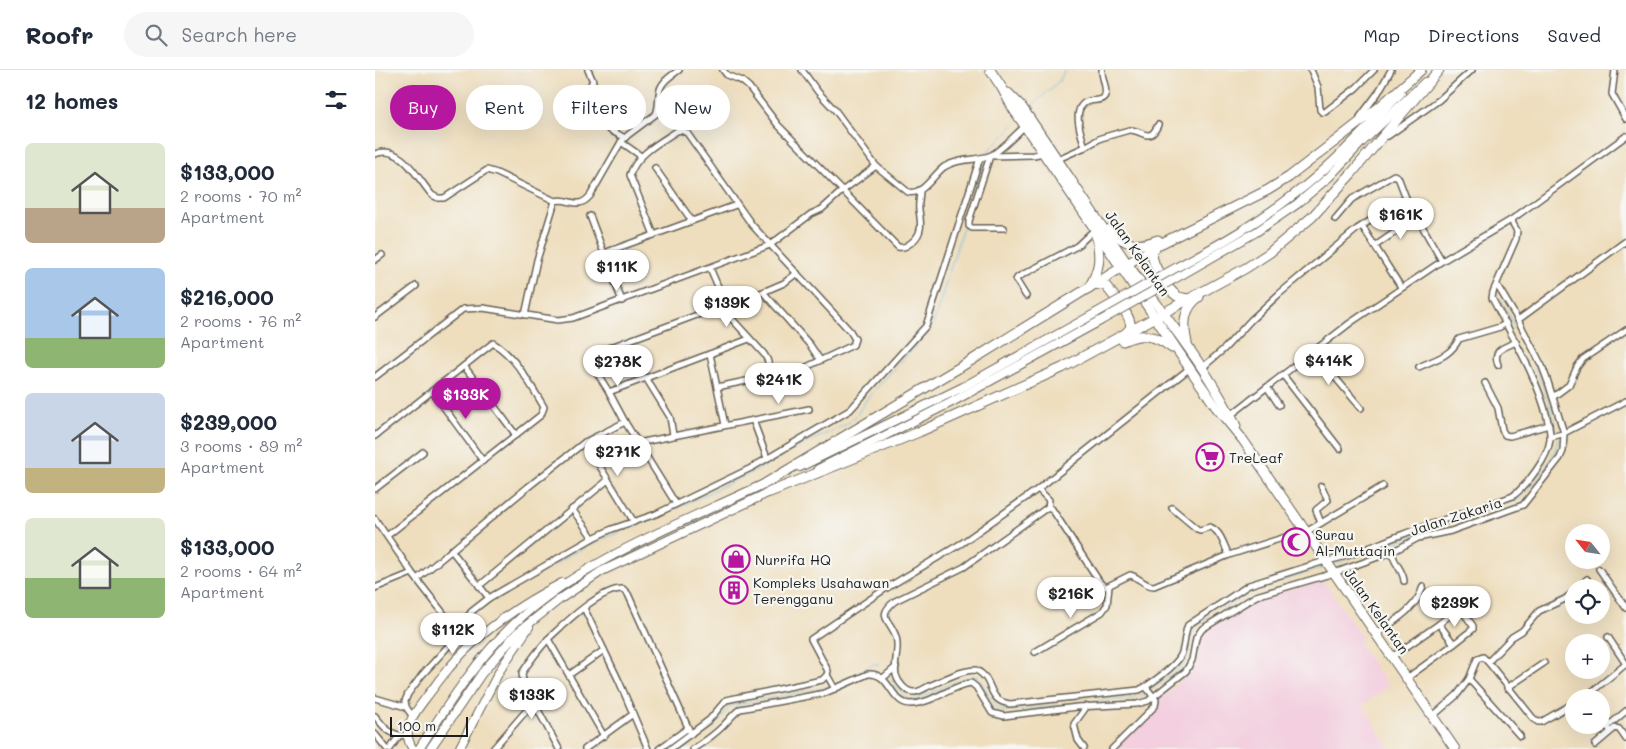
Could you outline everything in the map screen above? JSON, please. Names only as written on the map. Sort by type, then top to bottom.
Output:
[{"type":"highway","name":"Jalan Kelantan","points":[[990,70],[1094,230],[1125,266]]},
{"type":"highway","points":[[766,483],[891,410],[1158,245],[1268,190],[1289,177],[1378,108],[1423,70]]},
{"type":"highway","points":[[770,492],[936,425],[1083,358],[1246,268],[1312,217],[1351,174],[1438,70]]},
{"type":"highway","name":"Jalan Kelantan","points":[[1002,88],[1021,106],[1058,159],[1158,315],[1180,355],[1243,440],[1455,749]]},
{"type":"highway","points":[[1092,211],[1117,237],[1127,243],[1139,246],[1176,235]]},
{"type":"highway","points":[[1092,286],[1100,256],[1094,230]]},
{"type":"highway","points":[[1158,245],[1153,251],[1155,266],[1169,288],[1177,296],[1188,299]]},
{"type":"highway","points":[[1200,364],[1187,342],[1184,327],[1186,314],[1191,302],[1220,282]]},
{"type":"highway","points":[[1092,286],[1106,286],[1128,316],[1131,323],[1130,328],[1124,335]]},
{"type":"highway","name":"Jalan Kelantan","points":[[1158,315],[1200,364],[1231,415],[1243,440]]},
{"type":"highway","points":[[1083,358],[1102,352],[1137,336],[1155,336],[1180,355]]},
{"type":"main road","points":[[413,749],[403,736],[413,717],[449,667],[482,636],[547,590],[600,562],[963,387],[1250,227],[1325,169],[1423,70]]},
{"type":"main road","points":[[430,749],[482,673],[513,637],[591,577],[770,492],[950,403],[1100,321],[1256,232],[1297,204],[1329,177],[1362,142],[1438,70]]},
{"type":"main road","points":[[419,749],[476,666],[507,631],[527,612],[600,562]]},
{"type":"main road","points":[[459,749],[501,670],[538,616]]},
{"type":"street","points":[[588,70],[593,81],[585,93],[578,98],[581,106],[594,121],[623,140],[641,156]]},
{"type":"street","points":[[375,154],[387,151],[399,157],[432,195],[438,198],[444,198],[487,170],[555,201],[584,202],[590,196],[623,140],[657,114],[659,91],[663,82],[679,70]]},
{"type":"street","points":[[723,70],[727,75],[742,81],[749,87],[778,125],[895,245],[903,248],[916,238],[920,232],[922,221],[919,208],[920,190]]},
{"type":"street","points":[[802,70],[818,92],[835,110],[876,166],[908,192],[913,193],[920,190],[939,172],[952,163],[990,156],[1034,156],[1043,153]]},
{"type":"street","points":[[1085,147],[1079,126],[1078,113],[1082,105],[1087,101],[1103,99],[1105,97],[1106,92],[1101,70]]},
{"type":"street","points":[[1311,70],[1318,87],[1320,110],[1325,112],[1374,70]]},
{"type":"street","points":[[1349,131],[1370,106],[1391,70]]},
{"type":"street","points":[[1351,174],[1389,135],[1439,100],[1472,70]]},
{"type":"street","points":[[1615,70],[1612,94],[1626,119]]},
{"type":"street","points":[[1058,159],[1101,138],[1129,130],[1148,135],[1155,132],[1158,125]]},
{"type":"street","points":[[1004,228],[972,228],[969,226],[990,156],[1025,126]]},
{"type":"street","points":[[654,235],[630,175],[641,156],[677,130],[681,130],[687,133],[736,205],[770,245],[851,331],[855,339],[853,345],[800,370],[717,387]]},
{"type":"street","points":[[1231,415],[1283,376],[1312,350],[1401,287],[1511,220],[1626,136]]},
{"type":"street","points":[[413,717],[406,707],[405,701],[408,694],[451,642],[471,612],[489,598],[593,538],[676,504],[751,468],[849,411],[927,326],[980,158]]},
{"type":"street","points":[[375,376],[463,309],[483,308],[558,320],[573,318],[770,245],[811,214],[822,209],[842,191],[876,166]]},
{"type":"street","points":[[655,168],[692,221]]},
{"type":"street","points":[[1335,218],[1351,199],[1392,175],[1397,177],[1406,198],[1442,261]]},
{"type":"street","points":[[1200,364],[1225,348],[1265,306],[1362,226],[1406,198]]},
{"type":"street","points":[[525,315],[537,260],[555,201]]},
{"type":"street","points":[[604,253],[736,205]]},
{"type":"street","points":[[590,216],[621,301]]},
{"type":"street","points":[[1375,246],[1417,217]]},
{"type":"street","points":[[693,749],[707,740],[740,709],[825,693],[868,674],[879,675],[897,698],[910,704],[925,701],[964,684],[971,683],[976,687],[992,713],[1004,716],[1087,706],[1137,704],[1148,701],[1186,671],[1192,660],[1199,633],[1206,626],[1256,596],[1329,567],[1338,559],[1402,540],[1513,496],[1520,490],[1548,453],[1552,437],[1544,406],[1532,374],[1492,298],[1517,239],[1517,231],[1511,220]]},
{"type":"street","points":[[1362,226],[1401,287]]},
{"type":"street","points":[[1026,296],[1016,280],[1017,277],[1077,246],[1094,230]]},
{"type":"street","points":[[1518,320],[1626,241]]},
{"type":"street","points":[[375,260],[382,255]]},
{"type":"street","points":[[710,268],[732,319],[767,359],[772,375]]},
{"type":"street","points":[[676,504],[591,363],[590,358],[592,354],[763,292],[783,283],[797,273]]},
{"type":"street","name":"Jalan Zakaria","points":[[1329,567],[1392,552],[1402,540],[1451,531],[1523,506],[1560,458],[1563,451],[1563,434],[1542,366],[1497,285]]},
{"type":"street","points":[[375,317],[416,286]]},
{"type":"street","points":[[763,292],[810,345],[819,360]]},
{"type":"street","points":[[1419,367],[1432,360],[1443,358],[1457,345],[1459,340],[1501,327],[1506,323]]},
{"type":"street","points":[[1553,397],[1569,385],[1583,359],[1626,330]]},
{"type":"street","points":[[609,392],[749,339]]},
{"type":"street","points":[[1499,364],[1495,358],[1496,354],[1499,350],[1515,342]]},
{"type":"street","points":[[375,436],[493,343],[504,350],[522,372],[544,407],[541,415],[388,535]]},
{"type":"street","points":[[1312,350],[1361,408]]},
{"type":"street","points":[[710,354],[725,425]]},
{"type":"street","points":[[464,366],[516,435]]},
{"type":"street","points":[[835,689],[827,675],[826,666],[811,639],[885,589],[962,543],[1039,490],[1190,368]]},
{"type":"street","points":[[1283,376],[1340,450]]},
{"type":"street","points":[[646,378],[670,417],[673,434]]},
{"type":"street","points":[[1485,383],[1498,408],[1502,430],[1505,435],[1510,436],[1549,424]]},
{"type":"street","points":[[1267,387],[1279,405]]},
{"type":"street","points":[[432,391],[483,461]]},
{"type":"street","points":[[1552,437],[1563,434],[1626,401]]},
{"type":"street","points":[[638,443],[673,434],[809,409]]},
{"type":"street","points":[[753,420],[767,458]]},
{"type":"street","points":[[417,579],[585,442],[625,422]]},
{"type":"street","points":[[585,442],[634,522]]},
{"type":"street","points":[[375,489],[423,452]]},
{"type":"street","points":[[479,586],[608,480]]},
{"type":"street","points":[[1321,486],[1328,500],[1316,510],[1321,523]]},
{"type":"street","points":[[1048,507],[1052,510],[1104,587],[1130,575],[1135,576],[1149,586],[1154,586],[1229,555],[1292,535],[1321,523],[1383,486]]},
{"type":"street","points":[[1039,490],[1049,500],[1048,507],[964,567],[895,601],[886,608],[886,620],[895,633],[898,645],[896,675],[902,685],[911,692],[916,692],[958,673],[976,670],[986,677],[993,694],[998,700],[1010,704],[1123,693],[1147,688],[1176,663],[1181,655],[1186,629],[1193,620],[1249,585],[1329,567]]},
{"type":"street","points":[[1172,508],[1197,529],[1214,528],[1229,555]]},
{"type":"street","points":[[572,509],[593,538]]},
{"type":"street","points":[[375,519],[388,535],[412,573],[451,623],[459,630]]},
{"type":"street","points":[[451,550],[489,598]]},
{"type":"street","points":[[1392,552],[1393,560],[1403,573],[1404,581]]},
{"type":"street","points":[[1599,569],[1626,608]]},
{"type":"street","points":[[375,588],[412,573]]},
{"type":"street","points":[[1035,652],[1102,612],[1109,600],[1109,586]]},
{"type":"street","points":[[1377,634],[1414,606],[1421,596],[1423,586]]},
{"type":"street","points":[[559,749],[523,682],[522,673],[549,639],[584,608],[603,594],[619,589],[625,591],[691,734]]},
{"type":"street","points":[[1488,662],[1512,637],[1522,631],[1533,616],[1565,599]]},
{"type":"street","points":[[584,608],[648,749]]},
{"type":"street","points":[[1392,657],[1439,624],[1455,610],[1458,609],[1463,612],[1473,626],[1473,629],[1454,644],[1407,678]]},
{"type":"street","points":[[1439,624],[1454,644]]},
{"type":"street","points":[[549,639],[603,736]]},
{"type":"street","points":[[1595,689],[1626,664],[1610,641]]},
{"type":"street","points":[[569,675],[604,650]]},
{"type":"street","points":[[1433,716],[1457,695],[1469,679],[1477,659],[1483,657],[1507,688],[1538,722],[1565,708]]},
{"type":"street","points":[[1507,688],[1544,663]]},
{"type":"street","points":[[883,678],[896,667]]},
{"type":"street","points":[[670,749],[709,720],[726,700],[818,681],[827,675]]},
{"type":"street","points":[[1469,679],[1520,736]]},
{"type":"street","points":[[1113,749],[1155,706],[1156,700],[1147,688]]},
{"type":"street","points":[[375,698],[406,707]]},
{"type":"street","points":[[493,749],[526,710],[535,706]]},
{"type":"street","points":[[1084,748],[1079,740],[1074,724],[1087,706]]},
{"type":"street","points":[[1610,727],[1626,711]]},
{"type":"street","points":[[585,749],[633,714]]},
{"type":"street","points":[[375,716],[386,731],[403,736]]},
{"type":"street","points":[[659,749],[688,728]]},
{"type":"street","points":[[1610,728],[1619,729],[1626,739]]},
{"type":"street","points":[[375,734],[389,749],[403,736]]},
{"type":"street","points":[[1595,744],[1604,734]]},
{"type":"shaded area","points":[[1323,580],[1361,636],[1359,645],[1389,686],[1363,705],[1390,749],[1115,749],[1155,711],[1158,700],[1190,672],[1203,635],[1208,629],[1230,618],[1255,600]]},
{"type":"waterway","points":[[1032,106],[1060,80],[1065,70]]},
{"type":"waterway","points":[[987,152],[1014,125]]},
{"type":"waterway","points":[[496,600],[571,554],[604,538],[649,521],[769,464],[783,454],[847,424],[856,416],[869,396],[933,325],[983,162]]},
{"type":"waterway","points":[[1501,300],[1541,382],[1548,399],[1557,434]]},
{"type":"waterway","points":[[1333,564],[1521,498],[1533,487],[1544,470],[1554,453],[1558,438]]},
{"type":"waterway","points":[[1151,690],[1177,671],[1186,661],[1192,631],[1200,623],[1255,589],[1325,567]]},
{"type":"waterway","points":[[838,684],[874,664],[879,664]]},
{"type":"waterway","points":[[891,679],[910,700],[918,699],[965,678],[977,676],[991,700],[1003,711],[1133,698],[1148,693]]},
{"type":"waterway","points":[[682,749],[710,730],[722,718],[729,706],[831,687]]},
{"type":"place","name":"TreLeaf","points":[[1210,457]]},
{"type":"place","name":"Surau Al-Muttaqin","points":[[1296,542]]},
{"type":"place","name":"Nurrifa HQ","points":[[736,559]]},
{"type":"place","name":"Kompleks Usahawan Terengganu","points":[[734,590]]}]
